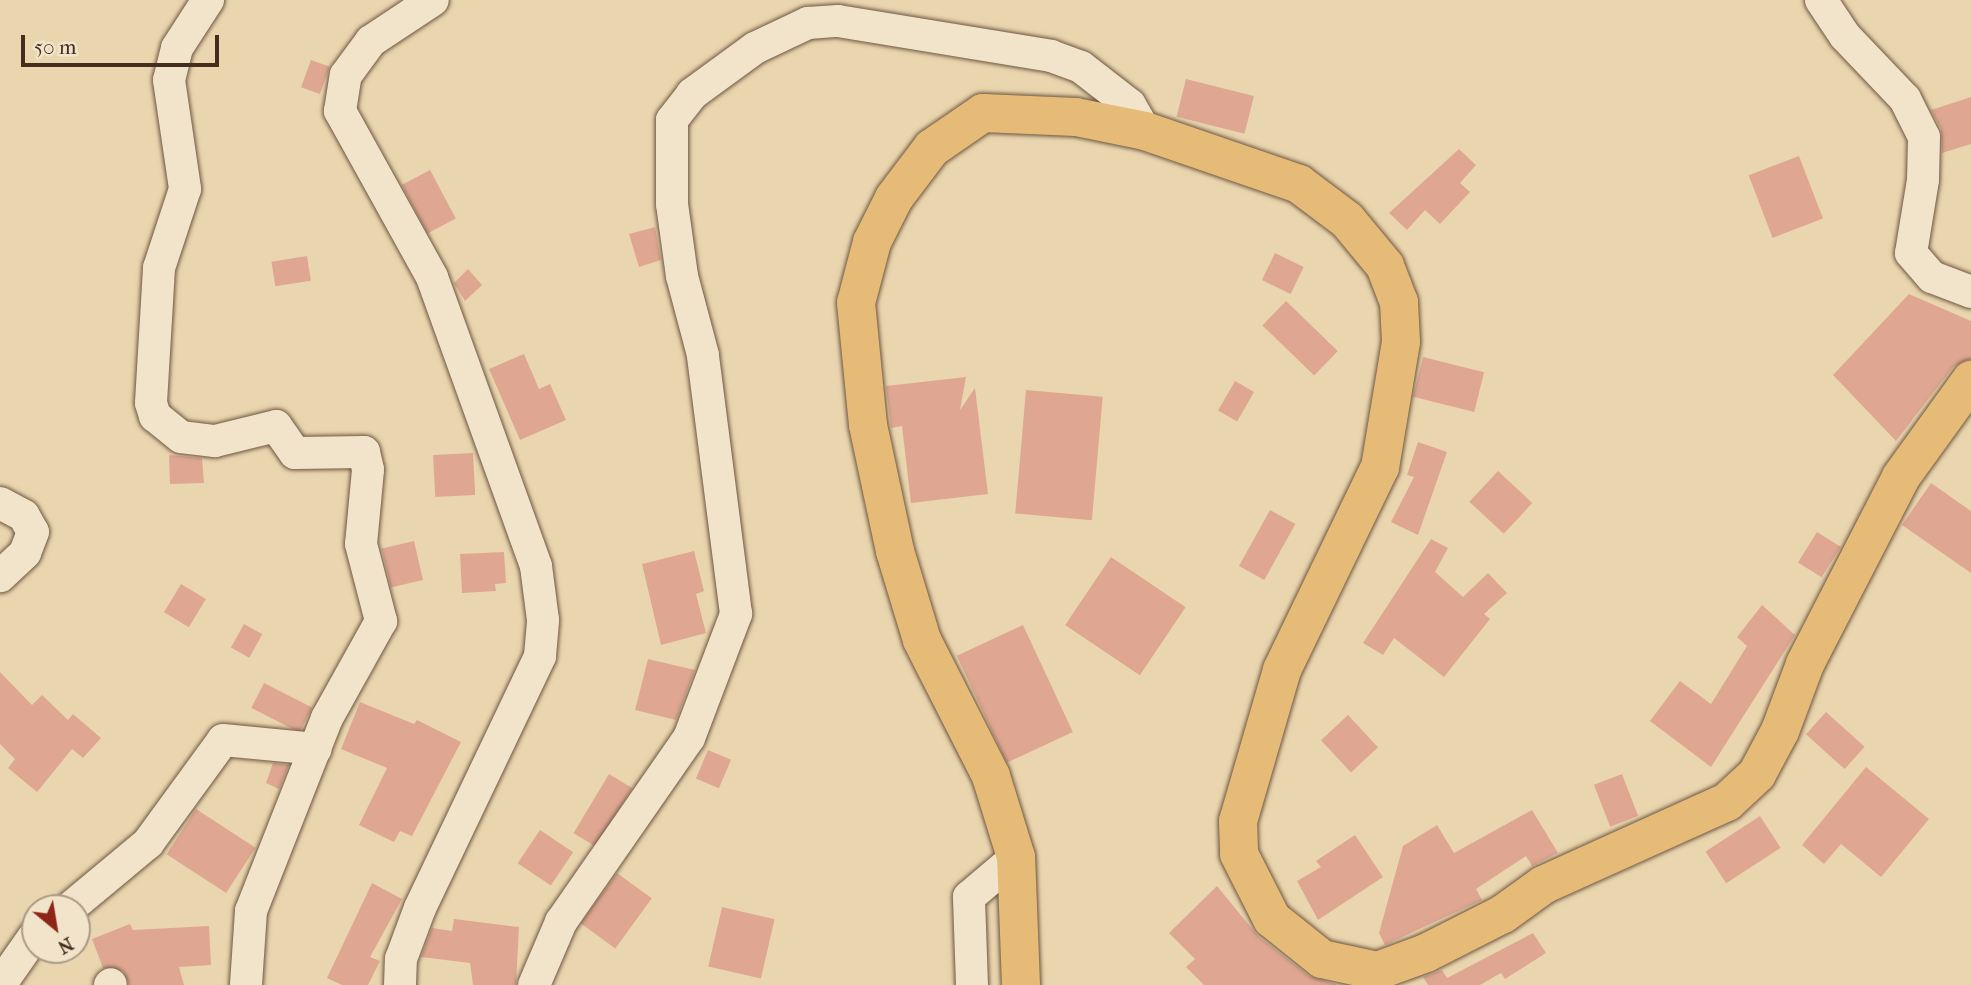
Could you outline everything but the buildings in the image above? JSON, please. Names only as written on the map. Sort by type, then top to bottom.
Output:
[{"type":"main road","points":[[1021,985],[1016,857],[992,776],[922,640],[895,551],[868,425],[856,303],[873,242],[894,198],[932,148],[984,113],[1076,117],[1145,131],[1299,184],[1347,220],[1385,266],[1399,302],[1401,342],[1380,467],[1282,670],[1238,821],[1239,854],[1272,919],[1322,959],[1377,971],[1426,953],[1503,914],[1543,885],[1727,802],[1756,774],[1780,731],[1805,664],[1900,477],[1971,380]]},
{"type":"street","points":[[208,0],[177,48],[169,80],[185,189],[159,268],[151,403],[155,416],[181,437],[215,441],[276,426],[295,453],[356,450],[367,459],[361,544],[381,621],[316,749],[251,911],[246,985]]},
{"type":"street","points":[[400,985],[401,959],[420,908],[540,656],[543,620],[536,566],[432,277],[340,111],[346,75],[372,41],[433,0]]},
{"type":"street","points":[[1821,0],[1845,36],[1905,99],[1924,137],[1923,180],[1911,253],[1932,277],[1971,292]]},
{"type":"street","points":[[534,985],[561,922],[689,738],[736,614],[703,355],[682,276],[672,204],[672,120],[692,94],[755,48],[808,23],[838,21],[1051,56],[1081,67],[1130,105],[1145,131]]},
{"type":"street","points":[[0,503],[24,516],[33,532],[25,553],[0,576]]},
{"type":"street","points":[[87,894],[148,843],[223,740],[316,749]]},
{"type":"street","points":[[972,985],[969,897],[1016,857]]},
{"type":"street","points":[[0,985],[21,955]]}]
